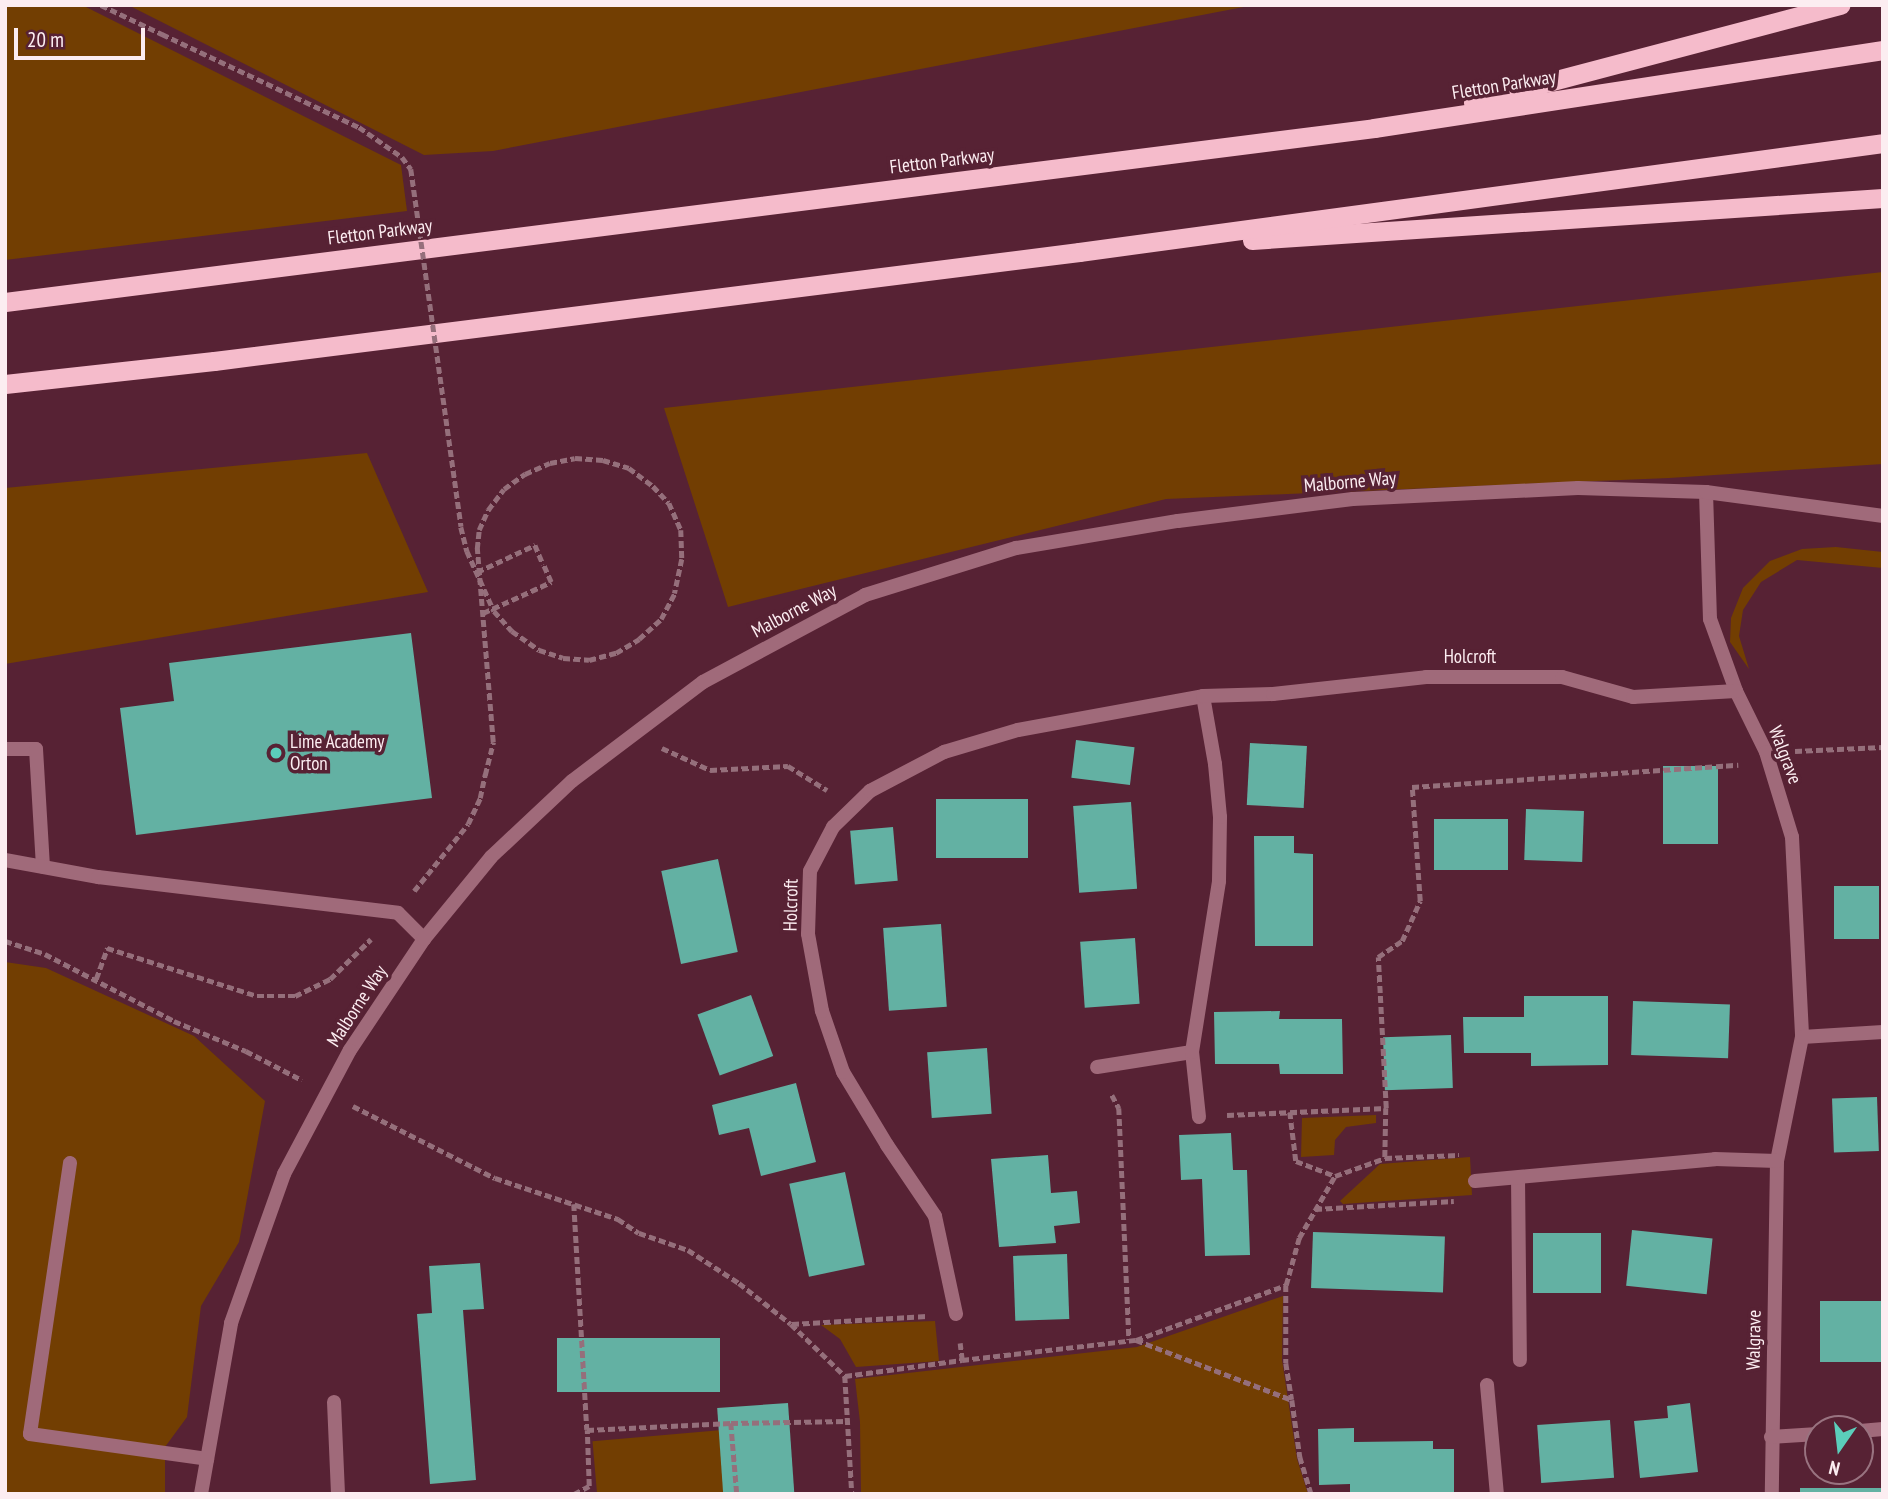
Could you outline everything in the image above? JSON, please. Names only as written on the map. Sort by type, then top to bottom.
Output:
[{"type":"highway","points":[[1374,128],[1840,5]]},
{"type":"highway","name":"Fletton Parkway","points":[[5,302],[1374,128],[1883,50]]},
{"type":"highway","points":[[5,384],[214,361],[1079,252],[1883,143]]},
{"type":"highway","points":[[1079,252],[1883,198]]},
{"type":"street","name":"Malborne Way","points":[[201,1494],[232,1323],[284,1174],[350,1050],[424,939],[491,858],[572,781],[703,682],[865,595],[1016,548],[1178,521],[1353,499],[1578,488],[1706,492],[1883,516]]},
{"type":"street","name":"Walgrave","points":[[1706,492],[1710,619],[1736,691],[1768,757],[1792,837],[1802,1037],[1777,1161],[1772,1494]]},
{"type":"street","name":"Holcroft","points":[[956,1314],[935,1216],[887,1146],[843,1072],[822,1011],[808,934],[810,871],[833,827],[870,791],[944,752],[1018,730],[1203,696],[1273,694],[1426,677],[1562,677],[1633,698],[1736,691]]},
{"type":"street","points":[[1199,1117],[1192,1052],[1219,881],[1220,817],[1215,764],[1203,696]]},
{"type":"street","points":[[5,750],[36,749],[43,867]]},
{"type":"street","points":[[5,860],[98,877],[398,913],[424,939]]},
{"type":"street","points":[[1802,1037],[1883,1032]]},
{"type":"street","points":[[1097,1067],[1192,1052]]},
{"type":"street","points":[[1475,1181],[1715,1159],[1777,1161]]},
{"type":"street","points":[[70,1163],[30,1434],[207,1459]]},
{"type":"street","points":[[1518,1178],[1520,1360]]},
{"type":"street","points":[[1487,1385],[1497,1494]]},
{"type":"street","points":[[334,1402],[338,1494]]},
{"type":"street","points":[[1771,1437],[1804,1435]]},
{"type":"path","points":[[96,979],[107,948],[257,996],[295,996],[330,979],[398,913],[468,824],[480,797],[493,742],[483,613],[477,549],[479,530],[488,510],[504,489],[525,474],[575,458],[603,460],[629,468],[653,485],[669,503],[681,530],[682,559],[675,593],[661,620],[617,653],[589,660],[563,658],[538,650],[512,631],[495,611],[477,572],[461,527],[411,169],[402,157],[359,127],[102,5]]},
{"type":"path","points":[[477,572],[535,545],[551,582],[483,613]]},
{"type":"path","points":[[633,735],[710,769],[788,766],[853,807]]},
{"type":"path","points":[[1385,1158],[1386,1108],[1378,957],[1402,941],[1420,901],[1412,787],[1883,747]]},
{"type":"path","points":[[5,941],[44,954],[174,1021],[246,1051],[305,1081]]},
{"type":"path","points":[[1097,1067],[1119,1108],[1132,1340]]},
{"type":"path","points":[[352,1105],[495,1178],[574,1204],[688,1250],[739,1283],[791,1324],[845,1376],[852,1494]]},
{"type":"path","points":[[1199,1117],[1386,1108]]},
{"type":"path","points":[[1290,1112],[1296,1161],[1335,1176]]},
{"type":"path","points":[[1311,1494],[1300,1457],[1286,1363],[1286,1285],[1299,1238],[1335,1176],[1385,1158],[1473,1154]]},
{"type":"path","points":[[1315,1209],[1463,1200]]},
{"type":"path","points":[[574,1204],[589,1486],[574,1494]]},
{"type":"path","points":[[845,1376],[1132,1340],[1286,1285]]},
{"type":"path","points":[[791,1324],[956,1314],[962,1360]]},
{"type":"path","points":[[1132,1340],[1292,1400]]},
{"type":"path","points":[[587,1430],[847,1421]]},
{"type":"path","points":[[731,1423],[737,1494]]},
{"type":"shaded area","points":[[5,5],[82,5],[401,165],[407,211],[5,260]]},
{"type":"shaded area","points":[[128,5],[1254,5],[493,151],[424,155]]},
{"type":"shaded area","points":[[1883,272],[1883,464],[1669,478],[1166,499],[728,607],[664,408]]},
{"type":"shaded area","points":[[367,453],[428,592],[5,664],[5,488]]},
{"type":"shaded area","points":[[1836,547],[1883,552],[1883,568],[1797,560],[1761,582],[1743,610],[1739,636],[1749,669],[1730,642],[1731,618],[1743,588],[1770,561],[1802,549]]},
{"type":"shaded area","points":[[5,962],[46,968],[194,1036],[265,1101],[239,1242],[201,1306],[187,1417],[165,1447],[165,1494],[5,1494]]},
{"type":"shaded area","points":[[1376,1115],[1376,1123],[1346,1127],[1335,1140],[1334,1155],[1301,1157],[1302,1118]]},
{"type":"shaded area","points":[[1470,1157],[1472,1195],[1343,1204],[1340,1201],[1380,1164]]},
{"type":"shaded area","points":[[1283,1296],[1282,1360],[1297,1459],[1308,1494],[861,1494],[860,1422],[855,1379],[1137,1347]]},
{"type":"shaded area","points":[[935,1321],[939,1361],[856,1367],[840,1339],[821,1325]]},
{"type":"shaded area","points":[[722,1430],[728,1494],[597,1494],[592,1441]]},
{"type":"building","name":"Lime Academy Orton","points":[[411,633],[432,798],[136,835],[120,708],[174,701],[169,663]]},
{"type":"building","points":[[1076,740],[1135,747],[1130,785],[1071,778]]},
{"type":"building","points":[[1250,743],[1307,746],[1304,808],[1247,805]]},
{"type":"building","points":[[1663,766],[1718,766],[1718,844],[1663,844]]},
{"type":"building","points":[[936,799],[1028,799],[1028,858],[936,858]]},
{"type":"building","points":[[1131,802],[1137,889],[1079,893],[1073,806]]},
{"type":"building","points":[[1526,809],[1584,811],[1582,862],[1524,860]]},
{"type":"building","points":[[1434,819],[1508,819],[1508,870],[1434,870]]},
{"type":"building","points":[[893,827],[898,881],[855,885],[850,831]]},
{"type":"building","points":[[1254,836],[1294,836],[1294,853],[1313,854],[1313,946],[1255,946]]},
{"type":"building","points":[[718,859],[738,952],[681,964],[661,871]]},
{"type":"building","points":[[1834,886],[1879,886],[1879,939],[1834,939]]},
{"type":"building","points":[[941,924],[947,1007],[889,1011],[883,928]]},
{"type":"building","points":[[1135,938],[1140,1004],[1085,1008],[1080,942]]},
{"type":"building","points":[[751,995],[773,1056],[720,1076],[697,1014]]},
{"type":"building","points":[[1524,996],[1608,996],[1608,1065],[1531,1066],[1531,1053],[1464,1053],[1463,1017],[1524,1017]]},
{"type":"building","points":[[1633,1001],[1730,1004],[1728,1058],[1631,1055]]},
{"type":"building","points":[[1280,1011],[1279,1019],[1342,1019],[1343,1074],[1280,1074],[1279,1064],[1215,1064],[1214,1012]]},
{"type":"building","points":[[1451,1035],[1453,1088],[1385,1090],[1383,1037]]},
{"type":"building","points":[[987,1048],[992,1114],[932,1118],[927,1052]]},
{"type":"building","points":[[796,1083],[816,1162],[761,1176],[749,1128],[719,1135],[712,1105]]},
{"type":"building","points":[[1877,1097],[1879,1151],[1834,1153],[1832,1099]]},
{"type":"building","points":[[1231,1133],[1233,1170],[1247,1170],[1250,1255],[1205,1256],[1202,1179],[1181,1180],[1179,1135]]},
{"type":"building","points":[[1048,1155],[1051,1193],[1077,1191],[1080,1223],[1054,1226],[1056,1243],[999,1247],[991,1159]]},
{"type":"building","points":[[845,1172],[865,1265],[809,1277],[789,1184]]},
{"type":"building","points":[[1632,1230],[1713,1238],[1707,1294],[1626,1286]]},
{"type":"building","points":[[1313,1232],[1445,1237],[1443,1293],[1311,1288]]},
{"type":"building","points":[[1533,1233],[1601,1233],[1601,1293],[1533,1293]]},
{"type":"building","points":[[1067,1254],[1069,1319],[1015,1321],[1013,1256]]},
{"type":"building","points":[[480,1263],[484,1309],[463,1310],[476,1480],[430,1484],[417,1314],[432,1313],[429,1266]]},
{"type":"building","points":[[1820,1301],[1883,1301],[1883,1362],[1820,1362]]},
{"type":"building","points":[[557,1338],[720,1338],[720,1392],[557,1392]]},
{"type":"building","points":[[788,1403],[794,1494],[723,1494],[717,1408]]},
{"type":"building","points":[[1690,1403],[1698,1472],[1640,1478],[1634,1421],[1668,1418],[1667,1406]]},
{"type":"building","points":[[1610,1420],[1614,1478],[1541,1483],[1537,1425]]},
{"type":"building","points":[[1354,1428],[1354,1442],[1433,1441],[1433,1449],[1454,1449],[1454,1494],[1350,1493],[1350,1484],[1319,1485],[1318,1429]]},
{"type":"building","points":[[1800,1488],[1883,1488],[1883,1494],[1800,1494]]},
{"type":"place","name":"Lime Academy Orton","points":[[276,753]]}]
